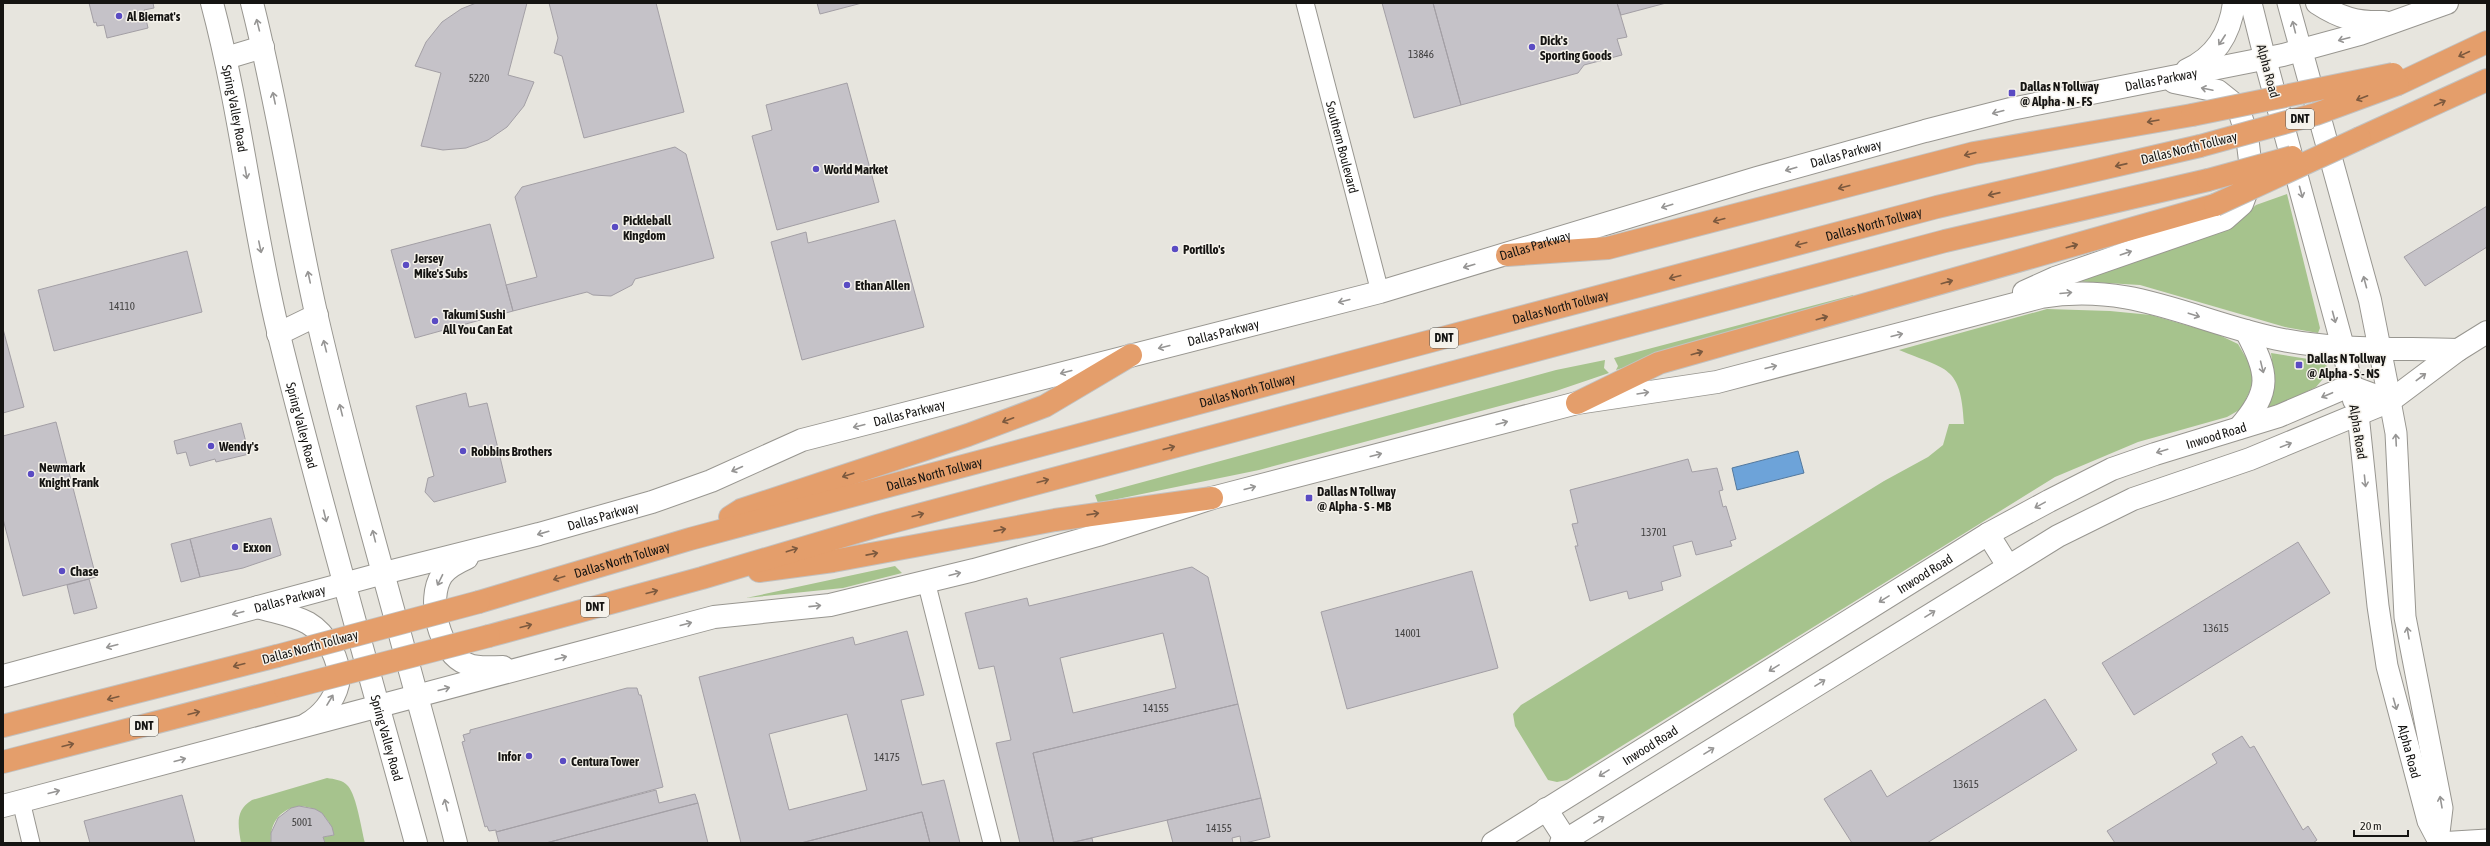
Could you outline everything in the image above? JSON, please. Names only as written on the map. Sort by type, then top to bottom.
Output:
[{"type":"highway","name":"Dallas North Tollway","points":[[3,726],[277,656],[479,602],[690,539],[1937,207],[2200,146],[2316,114],[2395,79],[2441,65],[2487,42]]},
{"type":"highway","points":[[1507,255],[1608,248],[1974,153],[2395,79]]},
{"type":"highway","name":"DNT","points":[[3,762],[489,636],[702,578],[870,528],[1929,245],[2208,180],[2360,138],[2487,80]]},
{"type":"highway","points":[[1577,403],[1659,363],[2215,205],[2360,138]]},
{"type":"highway","points":[[690,539],[741,510],[954,440],[1045,406],[1131,355]]},
{"type":"highway","points":[[702,578],[834,562],[1054,520],[1212,498]]},
{"type":"main road","name":"Spring Valley Road","points":[[212,3],[226,58],[252,208],[278,334],[343,584],[379,707],[416,843]]},
{"type":"main road","points":[[252,3],[263,47],[291,195],[317,316],[456,843]]},
{"type":"main road","points":[[2165,80],[2190,68],[2213,54],[2225,36],[2234,3]]},
{"type":"main road","points":[[2317,3],[2337,16],[2366,22],[2401,21]]},
{"type":"main road","name":"Dallas Parkway","points":[[3,676],[656,501],[710,481],[802,440],[1380,292],[1507,255],[1757,178],[1925,131],[2011,109],[2165,80],[2265,59],[2401,21],[2447,3]]},
{"type":"main road","points":[[226,58],[263,47]]},
{"type":"main road","name":"Alpha Road","points":[[2301,50],[2370,300],[2390,401]]},
{"type":"main road","name":"Alpha Road","points":[[2265,59],[2343,347],[2349,386],[2358,414]]},
{"type":"main road","points":[[1988,312],[2022,292],[2055,278],[2225,219],[2242,204],[2252,177],[2246,136],[2238,107],[2218,91],[2165,80]]},
{"type":"main road","points":[[12,804],[714,617],[830,605],[1098,535],[1212,498],[1577,403],[1717,382],[1988,312],[2068,293],[2104,293],[2160,304],[2246,332],[2284,340],[2343,347],[2458,350]]},
{"type":"main road","points":[[278,334],[317,316]]},
{"type":"main road","points":[[2239,428],[2256,406],[2265,382],[2259,357],[2246,332]]},
{"type":"main road","points":[[1546,809],[1564,842],[2058,536],[2133,499],[2250,459],[2390,401],[2458,350],[2487,332]]},
{"type":"main road","points":[[2349,386],[2390,401]]},
{"type":"main road","name":"Inwood Road","points":[[1493,843],[1988,534],[2112,469],[2279,416],[2349,386]]},
{"type":"main road","points":[[1988,534],[2008,566]]},
{"type":"main road","points":[[495,545],[451,566],[442,576],[435,599],[437,621],[442,639],[449,651],[466,664],[488,668],[528,667]]},
{"type":"main road","points":[[258,607],[308,623],[322,635],[336,661],[338,683],[332,697],[319,717],[303,727]]},
{"type":"street","name":"Southern Boulevard","points":[[1305,3],[1380,292]]},
{"type":"street","name":"Alpha Road","points":[[2251,3],[2265,59]]},
{"type":"street","name":"Alpha Road","points":[[2288,3],[2301,50]]},
{"type":"street","name":"Alpha Road","points":[[2390,401],[2396,433],[2405,617],[2442,808],[2439,842]]},
{"type":"street","name":"Alpha Road","points":[[2358,414],[2378,606],[2387,666],[2428,821],[2439,842]]},
{"type":"street","points":[[926,581],[992,843]]},
{"type":"street","points":[[2387,666],[2413,662]]},
{"type":"street","points":[[12,804],[31,843]]},
{"type":"street","points":[[2439,842],[2487,838]]},
{"type":"green space","points":[[2287,194],[2320,328],[2318,333],[2285,327],[2140,285],[2073,281],[2235,223],[2256,205]]},
{"type":"green space","points":[[1853,295],[1855,300],[1616,370],[1618,366],[1614,358]]},
{"type":"green space","points":[[2047,309],[2110,311],[2151,315],[2217,334],[2238,344],[2252,368],[2253,381],[2249,393],[2241,409],[2227,417],[2138,442],[2055,477],[1567,780],[1557,782],[1548,780],[1515,726],[1513,714],[1521,705],[1884,481],[1928,457],[1943,445],[1949,424],[1964,424],[1959,390],[1955,380],[1948,372],[1940,367],[1899,350]]},
{"type":"green space","points":[[2271,353],[2321,361],[2327,366],[2328,373],[2316,387],[2268,411],[2266,409],[2274,378]]},
{"type":"green space","points":[[1605,360],[1604,368],[1609,373],[1556,391],[1259,470],[1098,503],[1095,495],[1556,370]]},
{"type":"green space","points":[[895,566],[902,573],[843,588],[746,598]]},
{"type":"green space","points":[[327,778],[344,782],[351,791],[354,797],[365,843],[325,843],[323,837],[334,835],[328,821],[319,812],[309,807],[297,807],[287,810],[278,818],[272,829],[271,843],[241,843],[239,830],[240,813],[252,800]]},
{"type":"water","points":[[1798,451],[1804,473],[1737,490],[1732,468]]},
{"type":"building","name":"Al Biernat's","points":[[89,3],[153,3],[154,8],[144,10],[148,28],[107,38],[104,25],[97,26],[96,22],[94,23]]},
{"type":"building","points":[[476,3],[527,3],[508,75],[534,82],[524,106],[507,127],[488,140],[466,148],[443,150],[421,146],[441,73],[415,66],[426,42],[442,22],[461,9]]},
{"type":"building","points":[[549,3],[656,3],[684,112],[584,138],[562,56],[554,53],[558,38]]},
{"type":"building","points":[[817,3],[862,3],[820,14]]},
{"type":"building","points":[[1382,3],[1433,3],[1461,105],[1414,118]]},
{"type":"building","name":"Dick's Sporting Goods","points":[[1433,3],[1617,3],[1627,37],[1617,39],[1622,55],[1584,65],[1578,73],[1461,105]]},
{"type":"building","points":[[1617,3],[1666,3],[1621,15]]},
{"type":"building","name":"World Market","points":[[847,83],[879,202],[777,230],[752,136],[772,130],[766,105]]},
{"type":"building","name":"Pickleball Kingdom","points":[[675,147],[686,154],[714,258],[635,279],[632,285],[611,296],[593,295],[587,292],[513,311],[506,285],[537,277],[515,197],[522,187]]},
{"type":"building","points":[[2487,206],[2487,247],[2425,286],[2404,257]]},
{"type":"building","name":"Ethan Allen","points":[[895,220],[924,327],[802,360],[771,242],[806,232],[808,243]]},
{"type":"building","points":[[490,224],[513,311],[415,338],[391,250]]},
{"type":"building","points":[[187,251],[202,312],[54,351],[38,290]]},
{"type":"building","points":[[3,329],[24,407],[3,413]]},
{"type":"building","name":"Robbins Brothers","points":[[466,393],[469,407],[487,403],[506,482],[434,502],[425,492],[428,478],[434,476],[416,406]]},
{"type":"building","points":[[56,422],[96,577],[23,596],[3,519],[3,436]]},
{"type":"building","name":"Wendy's","points":[[241,423],[249,454],[216,462],[215,459],[190,466],[186,452],[177,454],[174,441]]},
{"type":"building","points":[[1688,459],[1692,472],[1717,468],[1723,490],[1719,491],[1723,507],[1726,506],[1736,539],[1730,541],[1732,546],[1696,555],[1692,541],[1673,546],[1681,576],[1661,582],[1663,590],[1629,599],[1627,591],[1590,601],[1575,546],[1578,546],[1572,524],[1578,523],[1570,490]]},
{"type":"building","name":"Exxon","points":[[271,518],[281,555],[243,568],[200,577],[190,539]]},
{"type":"building","points":[[190,539],[200,577],[181,582],[171,544]]},
{"type":"building","points":[[2298,542],[2330,593],[2134,715],[2102,663]]},
{"type":"building","points":[[1192,567],[1208,577],[1238,704],[1033,753],[1054,843],[1020,843],[996,743],[1011,740],[994,666],[979,669],[965,613],[1027,598],[1029,606]],"holes":[[[1163,633],[1176,688],[1073,713],[1060,658]]]},
{"type":"building","points":[[1472,571],[1498,668],[1347,709],[1321,612]]},
{"type":"building","points":[[89,579],[97,608],[74,614],[67,585]]},
{"type":"building","points":[[907,631],[924,695],[901,700],[922,785],[944,780],[960,843],[930,843],[922,812],[801,843],[741,843],[699,677],[853,637],[855,645]],"holes":[[[847,714],[867,790],[789,810],[769,734]]]},
{"type":"building","name":"Centura Tower","points":[[627,688],[637,688],[639,695],[641,695],[663,787],[496,832],[496,830],[489,831],[487,826],[485,827],[462,742],[465,741],[463,735],[470,733],[470,730]]},
{"type":"building","points":[[2045,699],[2077,750],[1927,843],[1852,843],[1824,799],[1871,770],[1887,797]]},
{"type":"building","points":[[1238,704],[1261,798],[1070,843],[1054,843],[1033,753]]},
{"type":"building","points":[[2242,736],[2250,748],[2254,746],[2303,830],[2308,826],[2317,840],[2313,843],[2115,843],[2107,831],[2217,763],[2212,754]]},
{"type":"building","points":[[656,790],[659,803],[695,794],[698,803],[546,843],[499,843],[496,832]]},
{"type":"building","points":[[182,795],[195,843],[90,843],[84,821]]},
{"type":"building","points":[[1261,798],[1270,837],[1245,843],[1241,843],[1240,836],[1232,838],[1233,843],[1173,843],[1167,820]]},
{"type":"building","points":[[698,803],[708,843],[546,843],[674,809]]},
{"type":"building","points":[[299,806],[315,809],[322,813],[332,827],[334,835],[323,837],[325,843],[271,843],[271,833],[278,818],[291,808]]},
{"type":"building","points":[[922,812],[930,843],[801,843]]},
{"type":"building","points":[[1092,838],[1093,843],[1070,843]]},
{"type":"place","name":"Al Biernat's","points":[[119,16]]},
{"type":"place","name":"Dick's Sporting Goods","points":[[1532,47]]},
{"type":"place","name":"Dallas N Tollway @ Alpha - N - FS","points":[[2012,93]]},
{"type":"place","name":"World Market","points":[[816,169]]},
{"type":"place","name":"Pickleball Kingdom","points":[[615,227]]},
{"type":"place","name":"Portillo's","points":[[1175,249]]},
{"type":"place","name":"Jersey Mike's Subs","points":[[406,265]]},
{"type":"place","name":"Ethan Allen","points":[[847,285]]},
{"type":"place","name":"Takumi Sushi All You Can Eat","points":[[435,321]]},
{"type":"place","name":"Dallas N Tollway @ Alpha - S - NS","points":[[2299,365]]},
{"type":"place","name":"Wendy's","points":[[211,446]]},
{"type":"place","name":"Robbins Brothers","points":[[463,451]]},
{"type":"place","name":"Newmark Knight Frank","points":[[31,474]]},
{"type":"place","name":"Dallas N Tollway @ Alpha - S - MB","points":[[1309,498]]},
{"type":"place","name":"Exxon","points":[[235,547]]},
{"type":"place","name":"Chase","points":[[62,571]]},
{"type":"place","name":"Infor","points":[[529,756]]},
{"type":"place","name":"Centura Tower","points":[[563,761]]}]
